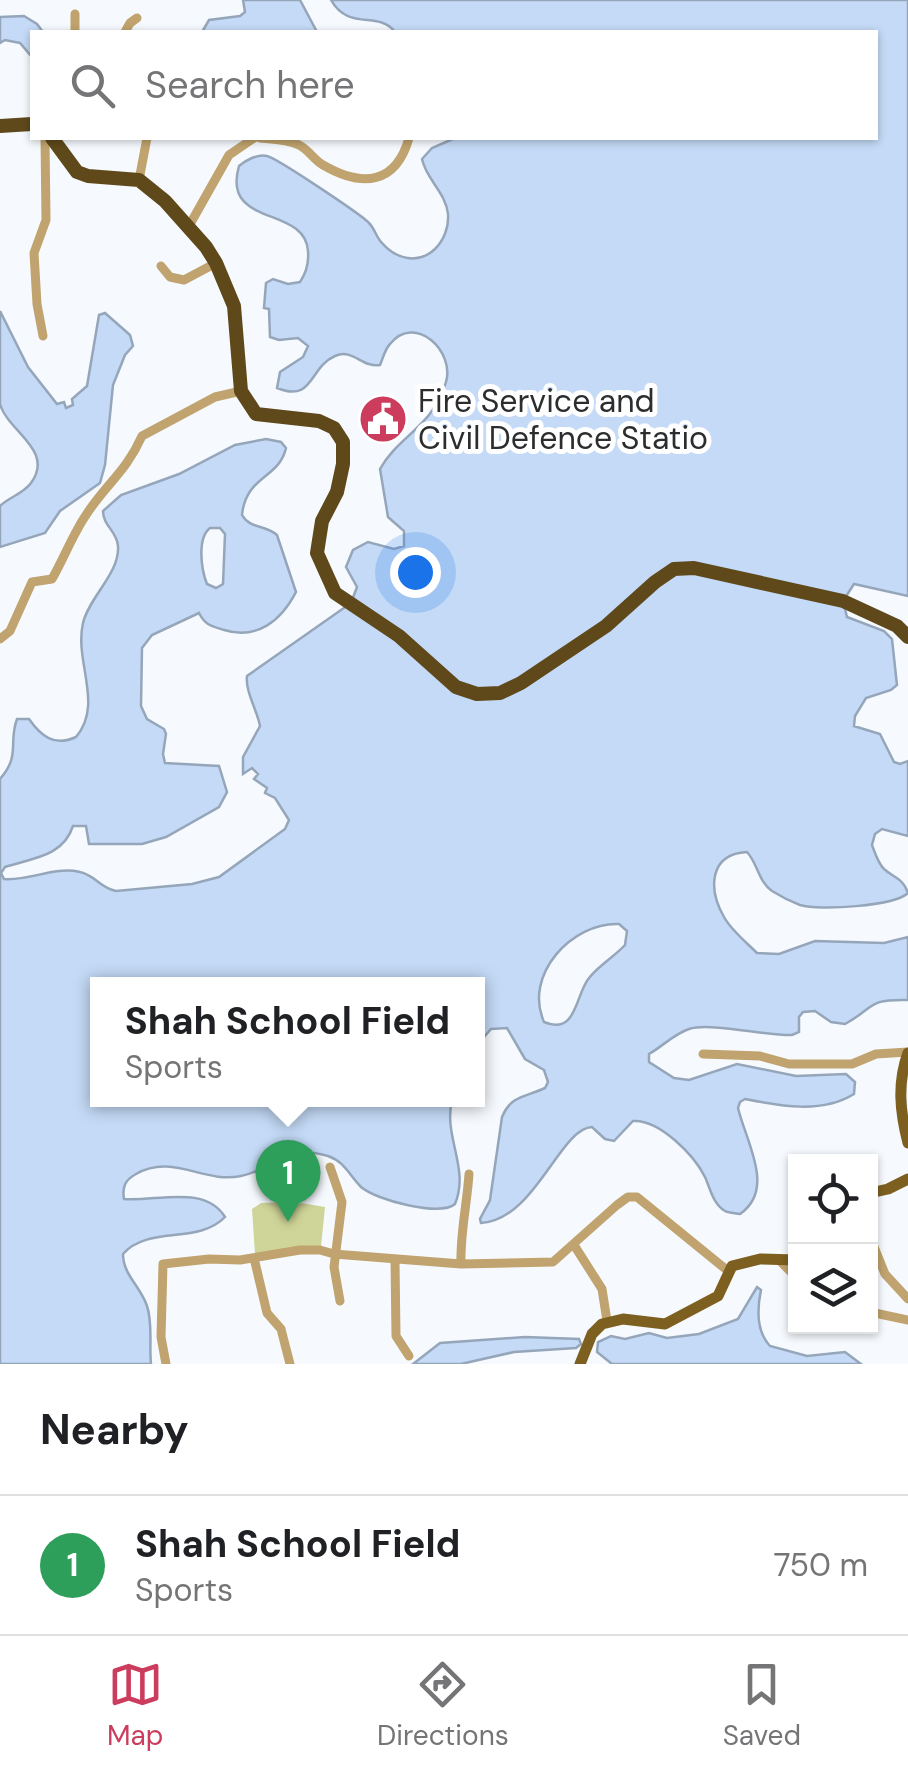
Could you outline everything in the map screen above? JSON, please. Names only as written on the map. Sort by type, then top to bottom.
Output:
[{"type":"highway","points":[[0,126],[30,124]]},
{"type":"highway","points":[[50,140],[77,172],[139,180],[189,226],[216,263],[234,306],[240,391],[256,414],[318,421],[334,428],[343,442],[337,492],[322,521],[317,552],[335,593],[400,636],[456,687],[478,694],[500,693],[521,684],[606,626],[674,569],[694,568],[843,601],[897,626],[908,638]]},
{"type":"main road","points":[[908,1052],[902,1070],[900,1104],[908,1143]]},
{"type":"main road","points":[[878,1192],[908,1179]]},
{"type":"main road","points":[[580,1364],[592,1334],[607,1322],[623,1319],[665,1324],[718,1296],[728,1271],[740,1262],[788,1260]]},
{"type":"street","points":[[74,30],[75,14]]},
{"type":"street","points":[[126,30],[137,18]]},
{"type":"street","points":[[44,336],[37,304],[34,252],[46,220],[42,150],[47,140]]},
{"type":"street","points":[[139,180],[147,140]]},
{"type":"street","points":[[189,226],[230,155],[254,140]]},
{"type":"street","points":[[274,140],[305,148],[322,165],[371,178],[388,176],[408,140]]},
{"type":"street","points":[[161,266],[170,276],[184,280],[216,263]]},
{"type":"street","points":[[0,639],[10,632],[32,582],[52,579],[87,514],[118,480],[142,436],[215,398],[240,391]]},
{"type":"street","points":[[703,1054],[760,1056],[788,1064],[852,1064],[876,1054],[908,1052]]},
{"type":"street","points":[[330,1167],[342,1202],[334,1254],[340,1300]]},
{"type":"street","points":[[462,1264],[460,1236],[469,1174]]},
{"type":"street","points":[[166,1364],[161,1337],[163,1264],[254,1258],[300,1250],[462,1264],[552,1262],[617,1204],[637,1197],[728,1271]]},
{"type":"street","points":[[873,1244],[884,1274],[908,1299]]},
{"type":"street","points":[[574,1245],[602,1288],[607,1322]]},
{"type":"street","points":[[254,1258],[268,1314],[280,1329],[290,1364]]},
{"type":"street","points":[[778,1259],[788,1269]]},
{"type":"street","points":[[395,1260],[396,1336],[409,1356]]},
{"type":"street","points":[[878,1314],[908,1320]]},
{"type":"green space","points":[[294,1202],[325,1207],[321,1247],[255,1254],[252,1209],[261,1203]]},
{"type":"water","points":[[243,0],[300,0],[316,30],[203,30],[209,20],[245,12]]},
{"type":"water","points":[[331,0],[908,0],[908,596],[854,584],[843,601],[847,617],[884,631],[892,639],[897,685],[866,698],[855,716],[854,726],[880,734],[894,762],[908,761],[908,836],[882,829],[875,834],[872,845],[882,867],[901,881],[908,893],[856,906],[800,905],[767,887],[747,852],[725,859],[714,885],[727,922],[757,953],[779,954],[815,941],[884,943],[908,937],[908,1000],[872,1005],[845,1024],[831,1022],[815,1011],[803,1012],[799,1032],[792,1035],[698,1027],[678,1034],[649,1054],[649,1062],[674,1078],[689,1080],[737,1064],[796,1076],[846,1074],[855,1082],[854,1094],[828,1104],[786,1106],[745,1099],[740,1102],[738,1108],[757,1178],[751,1204],[740,1214],[726,1212],[718,1204],[700,1168],[675,1140],[654,1126],[633,1121],[614,1141],[605,1139],[592,1127],[580,1131],[517,1207],[500,1218],[481,1223],[490,1200],[502,1117],[515,1101],[545,1088],[548,1082],[544,1070],[525,1059],[507,1028],[491,1029],[485,1036],[485,977],[90,977],[90,1107],[451,1107],[459,1191],[455,1204],[447,1208],[393,1202],[361,1187],[334,1159],[313,1153],[291,1155],[241,1176],[150,1168],[127,1181],[124,1199],[192,1198],[216,1207],[225,1217],[201,1231],[146,1240],[123,1254],[149,1313],[151,1364],[0,1364],[0,779],[12,756],[17,719],[29,719],[43,735],[61,741],[76,737],[84,724],[88,697],[82,653],[83,623],[114,566],[118,546],[103,511],[121,495],[179,474],[235,445],[266,439],[281,442],[286,448],[282,458],[250,492],[242,515],[249,523],[277,535],[296,592],[283,612],[257,630],[224,630],[209,624],[199,613],[152,635],[142,648],[141,706],[147,719],[164,729],[165,763],[219,766],[227,792],[219,807],[166,837],[142,844],[89,844],[86,826],[73,826],[54,850],[5,867],[1,873],[4,879],[14,879],[80,872],[116,891],[192,884],[219,877],[285,829],[289,820],[275,798],[265,793],[267,788],[254,779],[258,774],[252,768],[243,774],[243,757],[260,726],[247,676],[351,603],[357,587],[346,567],[353,550],[368,542],[394,549],[404,546],[404,531],[388,517],[380,469],[433,410],[446,382],[445,359],[439,348],[421,334],[411,332],[390,344],[380,365],[341,354],[327,361],[298,391],[277,388],[280,372],[303,357],[308,346],[298,338],[270,337],[269,309],[264,308],[266,283],[273,279],[288,284],[300,282],[307,267],[308,251],[303,237],[293,227],[252,208],[242,199],[237,186],[239,166],[259,156],[273,159],[363,218],[394,253],[414,258],[428,254],[445,233],[448,219],[444,199],[422,159],[432,148],[450,140],[878,140],[878,30],[393,30],[381,22],[346,15]],"holes":[[[210,528],[220,528],[225,534],[223,584],[216,588],[207,584],[202,546]],[[619,924],[627,931],[625,945],[584,985],[569,1019],[555,1025],[544,1022],[540,987],[556,955],[584,932],[601,926]]]},
{"type":"water","points":[[24,16],[37,24],[42,30],[30,30],[30,55],[20,43],[0,43],[0,17]]},
{"type":"water","points":[[0,311],[28,367],[57,404],[64,402],[66,408],[87,386],[99,315],[105,313],[130,335],[133,346],[125,355],[113,385],[100,483],[60,511],[45,533],[0,547],[0,506],[31,483],[37,461],[0,404]]},
{"type":"water","points":[[757,1287],[761,1290],[760,1327],[770,1346],[807,1356],[845,1352],[861,1364],[612,1364],[597,1352],[598,1342],[611,1336],[625,1339],[649,1333],[667,1338],[699,1334],[738,1319]]},
{"type":"water","points":[[525,1337],[579,1339],[581,1344],[576,1348],[514,1352],[461,1364],[413,1364],[440,1343]]},
{"type":"place","name":"Fire Service and Civil Defence Statio","points":[[383,419]]},
{"type":"place","name":"Shah School Field","points":[[288,1222]]}]
